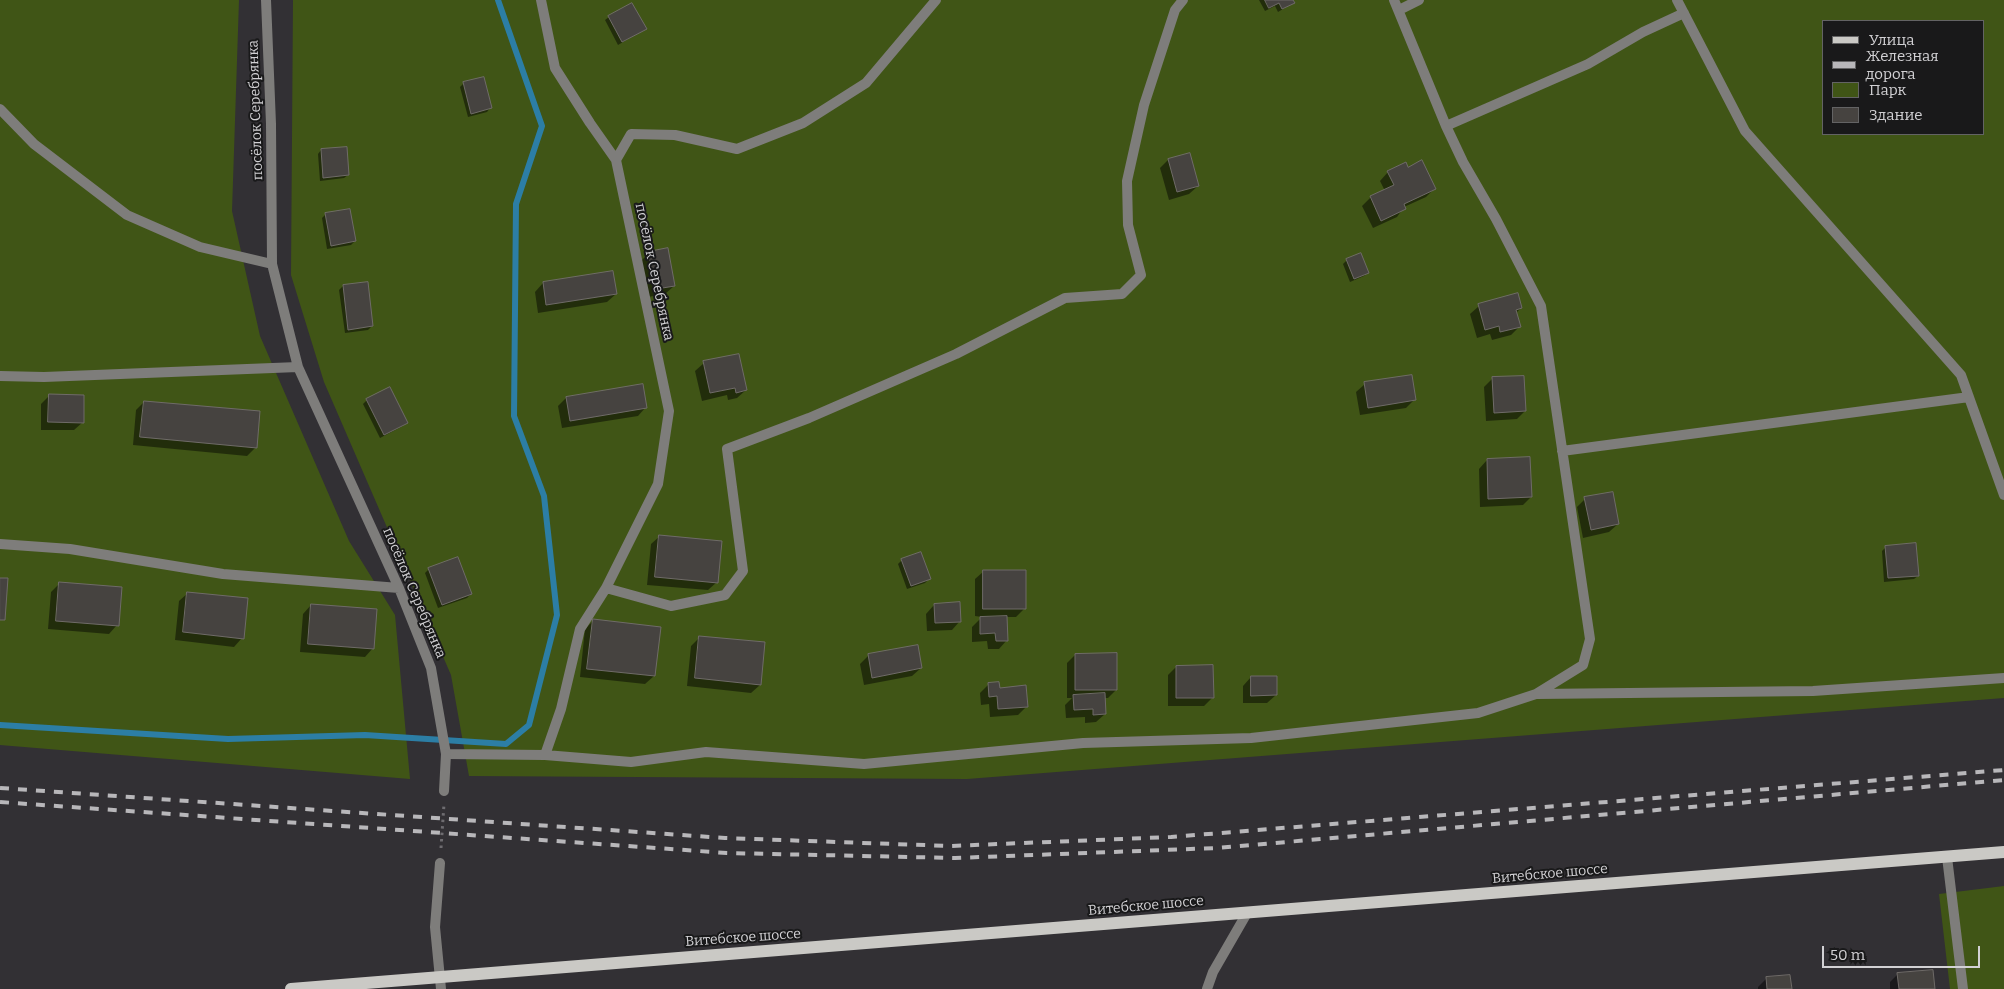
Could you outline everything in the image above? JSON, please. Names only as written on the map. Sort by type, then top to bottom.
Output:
[{"type":"main road","name":"Витебское шоссе","points":[[291,989],[440,983],[1248,913],[2004,852]]},
{"type":"street","name":"посёлок Серебрянка","points":[[266,0],[271,124],[272,264],[298,367],[399,588],[431,668],[446,754],[444,791]]},
{"type":"street","points":[[541,0],[555,68],[616,160],[631,134],[675,135],[737,149],[803,123],[866,83],[936,0]]},
{"type":"street","points":[[606,588],[671,606],[725,594],[744,571],[727,450],[808,418],[956,354],[1066,298],[1122,294],[1141,275],[1128,225],[1127,181],[1144,105],[1175,10],[1182,0]]},
{"type":"street","points":[[446,754],[544,755],[631,762],[706,752],[864,764],[1083,743],[1261,737],[1478,713],[1536,694],[1583,665],[1590,639],[1541,306],[1463,162],[1446,126],[1394,0]]},
{"type":"street","points":[[1399,10],[1419,0]]},
{"type":"street","points":[[1677,0],[1745,131],[1962,375],[2004,495]]},
{"type":"street","points":[[1446,126],[1588,64],[1643,32],[1684,12]]},
{"type":"street","points":[[0,109],[34,144],[127,215],[200,248],[272,264]]},
{"type":"street","name":"посёлок Серебрянка","points":[[544,755],[561,709],[580,629],[606,588],[658,484],[669,411],[616,160]]},
{"type":"street","points":[[0,376],[44,378],[298,367]]},
{"type":"street","points":[[1562,450],[1969,397]]},
{"type":"street","points":[[0,544],[70,549],[223,574],[399,588]]},
{"type":"street","points":[[1536,694],[1813,691],[2004,678]]},
{"type":"street","points":[[1946,857],[1963,989]]},
{"type":"street","points":[[440,863],[435,927],[440,983]]},
{"type":"street","points":[[1207,989],[1213,972],[1248,913]]},
{"type":"path","points":[[440,863],[444,791]]},
{"type":"green space","points":[[0,0],[239,0],[232,211],[260,336],[349,541],[395,615],[410,779],[0,745]]},
{"type":"green space","points":[[293,0],[2004,0],[2004,698],[967,779],[469,776],[451,675],[324,382],[291,275]]},
{"type":"green space","points":[[2004,886],[2004,989],[1950,989],[1939,894]]},
{"type":"building","points":[[1265,0],[1293,0],[1295,3],[1282,9],[1279,3],[1269,8]]},
{"type":"building","points":[[632,3],[647,29],[622,42],[608,16]]},
{"type":"building","points":[[484,77],[492,108],[471,114],[463,82]]},
{"type":"building","points":[[347,147],[349,175],[323,178],[321,149]]},
{"type":"building","points":[[1190,153],[1199,186],[1177,192],[1168,159]]},
{"type":"building","points":[[1422,160],[1436,189],[1404,204],[1406,209],[1381,221],[1370,196],[1394,185],[1387,171],[1406,162],[1408,167]]},
{"type":"building","points":[[350,209],[356,241],[331,246],[325,213]]},
{"type":"building","points":[[668,248],[675,286],[656,289],[648,252]]},
{"type":"building","points":[[1361,253],[1369,273],[1354,279],[1346,259]]},
{"type":"building","points":[[613,271],[617,294],[546,305],[543,282]]},
{"type":"building","points":[[368,282],[373,326],[348,330],[343,285]]},
{"type":"building","points":[[1518,293],[1522,308],[1516,310],[1521,327],[1500,332],[1499,326],[1485,330],[1478,304]]},
{"type":"building","points":[[739,354],[747,390],[736,393],[735,388],[710,393],[703,361]]},
{"type":"building","points":[[1412,375],[1416,400],[1368,408],[1364,382]]},
{"type":"building","points":[[1524,376],[1526,411],[1494,413],[1492,377]]},
{"type":"building","points":[[643,384],[647,408],[570,421],[566,397]]},
{"type":"building","points":[[390,387],[408,423],[384,435],[366,399]]},
{"type":"building","points":[[49,394],[84,395],[84,423],[48,422]]},
{"type":"building","points":[[144,401],[260,411],[257,448],[140,437]]},
{"type":"building","points":[[1530,457],[1532,497],[1488,499],[1487,459]]},
{"type":"building","points":[[1613,492],[1619,524],[1591,530],[1584,497]]},
{"type":"building","points":[[659,535],[722,541],[718,583],[655,577]]},
{"type":"building","points":[[1916,543],[1919,576],[1888,578],[1885,546]]},
{"type":"building","points":[[921,552],[931,579],[911,586],[901,559]]},
{"type":"building","points":[[458,557],[472,594],[442,605],[428,568]]},
{"type":"building","points":[[983,570],[1026,570],[1026,609],[983,609]]},
{"type":"building","points":[[0,578],[8,578],[5,620],[0,620]]},
{"type":"building","points":[[59,582],[122,587],[119,626],[56,621]]},
{"type":"building","points":[[187,592],[248,598],[244,639],[183,632]]},
{"type":"building","points":[[960,602],[961,622],[935,623],[934,604]]},
{"type":"building","points":[[311,604],[377,609],[374,649],[308,644]]},
{"type":"building","points":[[1007,616],[1008,641],[996,641],[995,633],[980,634],[980,617]]},
{"type":"building","points":[[593,619],[661,627],[655,676],[587,669]]},
{"type":"building","points":[[699,636],[765,642],[761,685],[695,678]]},
{"type":"building","points":[[918,645],[922,668],[872,678],[868,654]]},
{"type":"building","points":[[1117,653],[1117,690],[1075,690],[1075,654]]},
{"type":"building","points":[[1213,665],[1214,698],[1176,698],[1176,666]]},
{"type":"building","points":[[1251,676],[1277,676],[1277,695],[1251,696]]},
{"type":"building","points":[[999,682],[1000,688],[1026,685],[1028,707],[998,709],[997,696],[989,697],[988,683]]},
{"type":"building","points":[[1105,693],[1106,714],[1093,715],[1093,709],[1074,710],[1073,695]]},
{"type":"building","points":[[1933,970],[1935,989],[1899,989],[1897,973]]},
{"type":"building","points":[[1790,975],[1792,989],[1767,989],[1766,977]]},
{"type":"waterway","points":[[0,725],[228,739],[365,735],[506,744],[529,725],[557,615],[544,496],[514,416],[516,204],[542,126],[498,0]]},
{"type":"railway","points":[[0,788],[725,838],[950,846],[1171,837],[2004,770]]},
{"type":"railway","points":[[0,802],[727,853],[955,858],[1217,848],[2004,780]]}]
